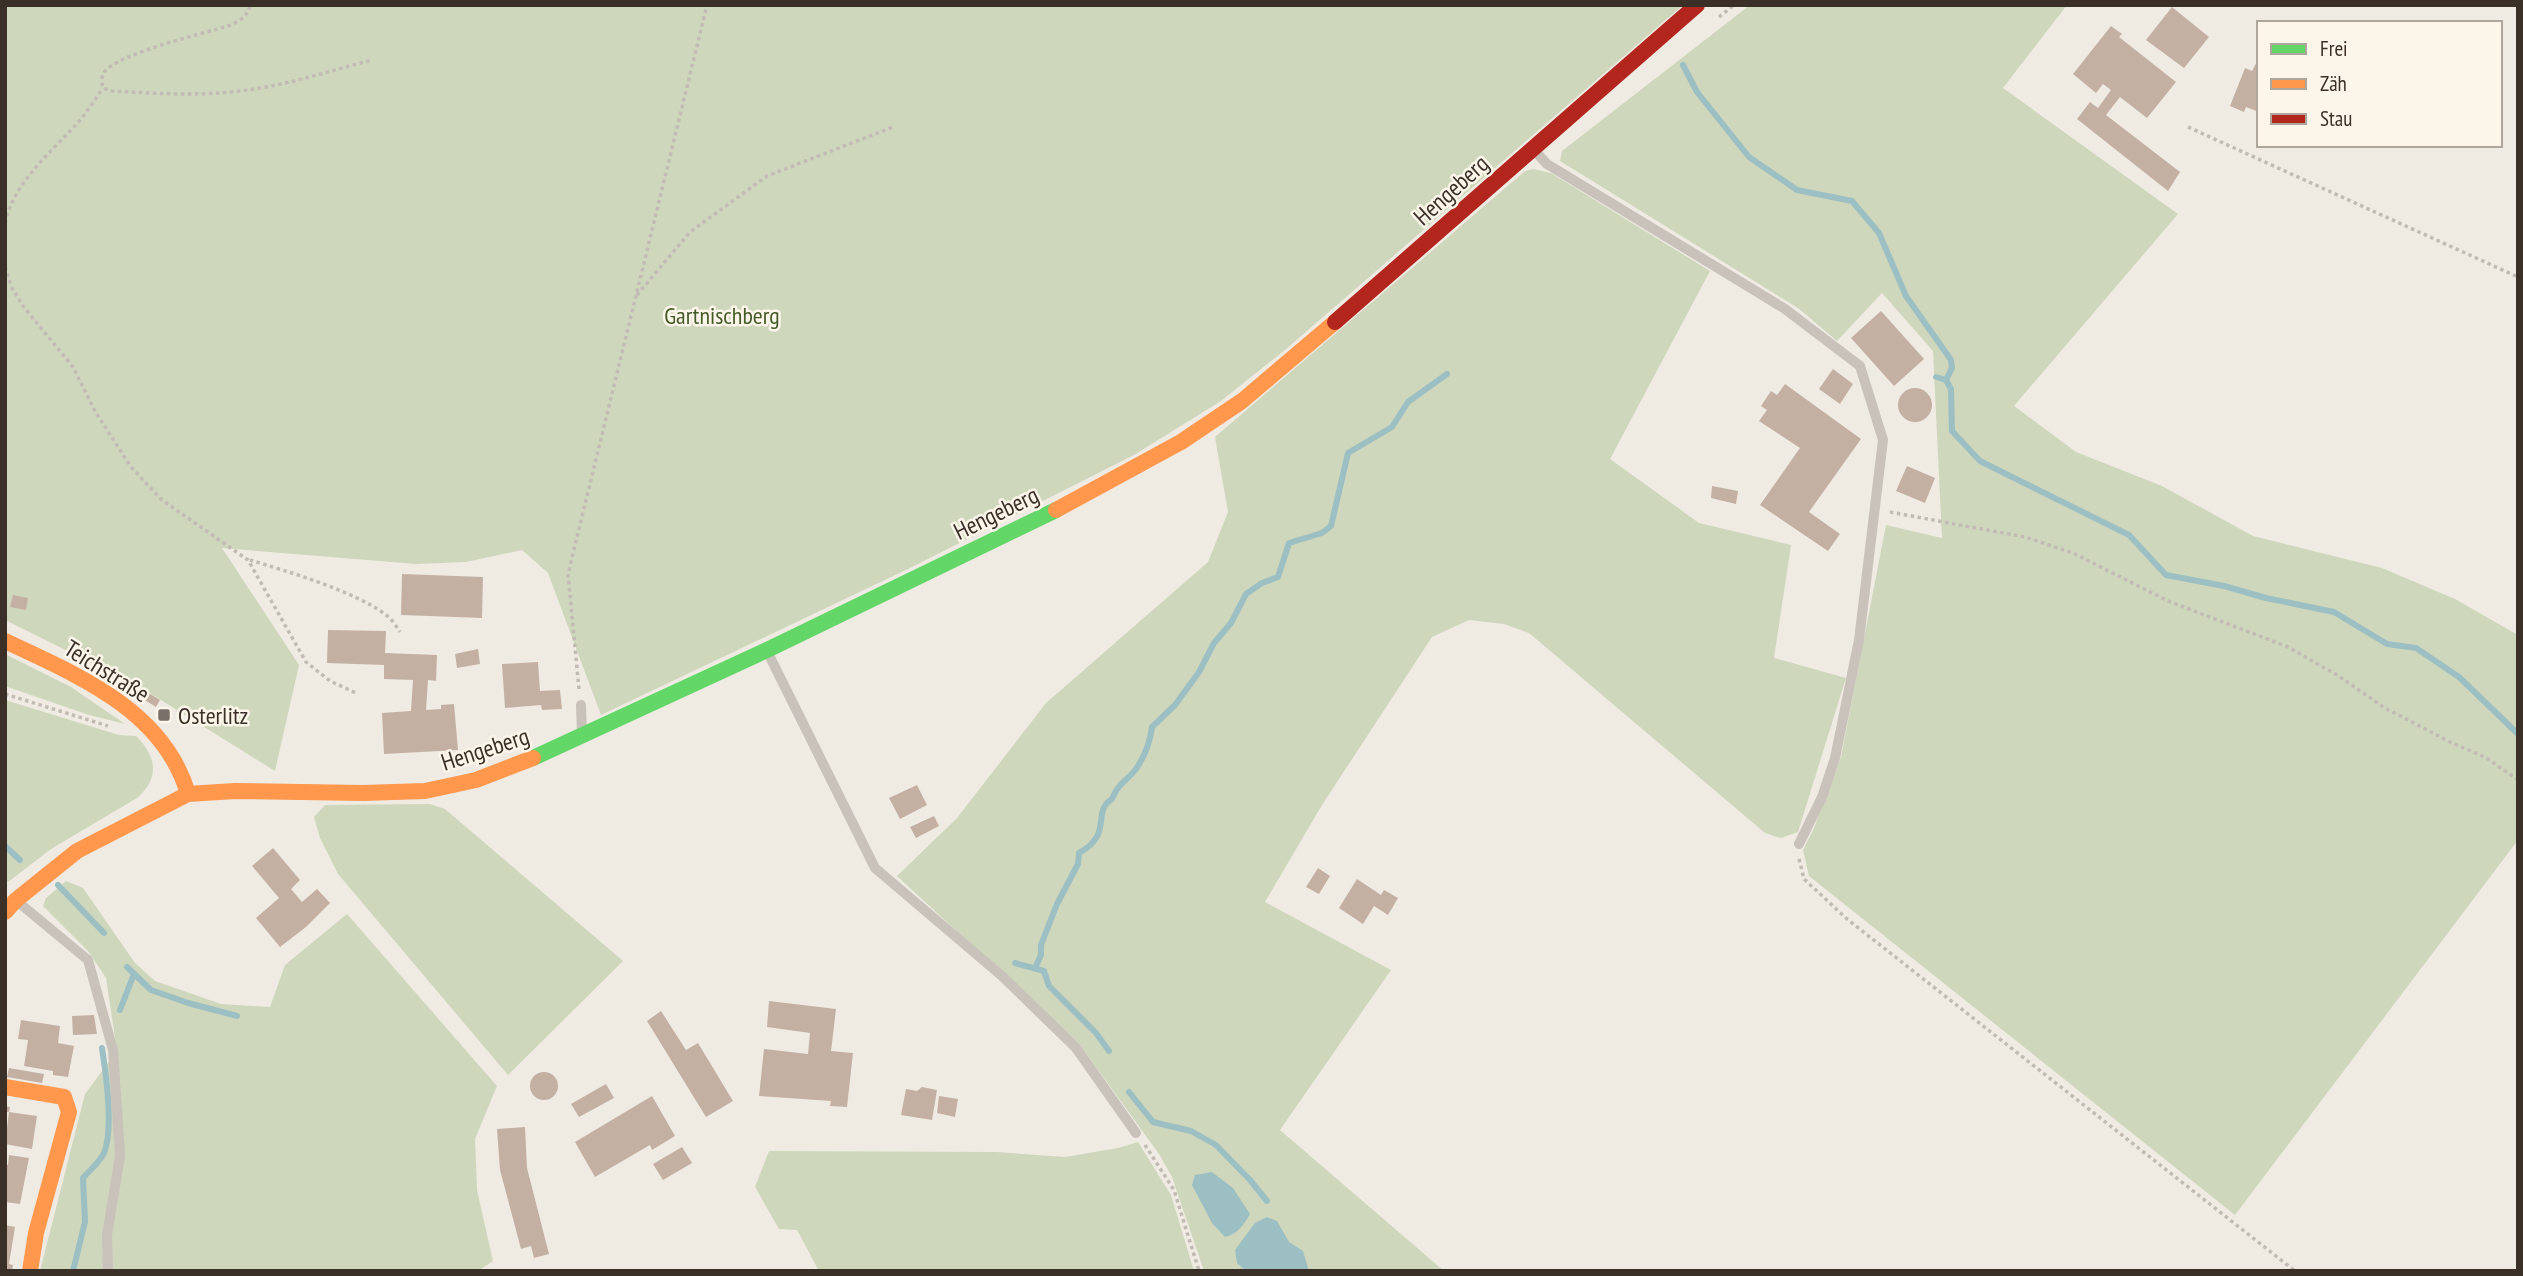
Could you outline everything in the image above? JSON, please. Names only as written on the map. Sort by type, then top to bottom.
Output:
[{"type":"street","name":"Hengeberg","points":[[188,794],[235,791],[425,791],[475,780],[513,767],[582,737],[1107,484],[1181,442],[1242,401],[1697,5]]},
{"type":"street","name":"Teichstraße","points":[[5,641],[78,675],[147,723],[179,766],[188,794]]},
{"type":"street","points":[[10,906],[76,851],[188,794]]},
{"type":"street","points":[[5,1087],[64,1097],[69,1112],[36,1233],[30,1271]]},
{"type":"lane","points":[[1532,148],[1547,164],[1785,309],[1860,366],[1883,440],[1859,640],[1835,758],[1822,797],[1799,844]]},
{"type":"lane","points":[[766,650],[875,868],[1002,975],[1076,1048],[1136,1133]]},
{"type":"lane","points":[[580,705],[582,737]]},
{"type":"lane","points":[[10,906],[88,960],[113,1050],[120,1156],[107,1235],[108,1271]]},
{"type":"path","points":[[580,705],[568,575],[706,5]]},
{"type":"path","points":[[103,88],[101,80],[105,70],[113,65],[141,53],[230,25],[242,19],[250,6]]},
{"type":"path","points":[[103,88],[112,91],[188,94],[231,92],[275,86],[372,60]]},
{"type":"path","points":[[5,223],[15,197],[103,88]]},
{"type":"path","points":[[636,297],[690,232],[767,176],[893,127]]},
{"type":"path","points":[[2188,127],[2518,277]]},
{"type":"path","points":[[5,267],[12,288],[23,306],[73,367],[96,413],[131,467],[162,500],[248,560],[282,569],[361,600],[387,616],[400,632]]},
{"type":"path","points":[[1875,509],[2025,537],[2073,554],[2168,601],[2288,647],[2337,675],[2385,708],[2450,743],[2485,757],[2518,780]]},
{"type":"path","points":[[248,560],[306,662],[330,681],[356,693]]},
{"type":"path","points":[[5,694],[118,730],[135,730],[147,723]]},
{"type":"path","points":[[1799,844],[1798,863],[1804,879],[1847,919],[2295,1271]]},
{"type":"path","points":[[1136,1133],[1174,1190],[1199,1271]]},
{"type":"green space","name":"Gartnischberg","points":[[5,5],[1683,5],[1285,350],[1221,401],[1134,455],[910,568],[601,715],[548,573],[522,550],[466,562],[416,564],[222,548],[299,665],[275,771],[140,687],[5,620]]},
{"type":"green space","points":[[1750,5],[2067,5],[2003,88],[2178,214],[2014,406],[2076,452],[2162,486],[2253,536],[2382,568],[2455,599],[2518,635],[2518,840],[2235,1215],[1809,876],[1803,850],[1841,757],[1886,525],[1942,538],[1933,351],[1882,293],[1837,341],[1798,308],[1560,161],[1562,151]]},
{"type":"green space","points":[[1533,169],[1551,173],[1710,271],[1610,459],[1699,523],[1791,545],[1774,658],[1846,678],[1798,832],[1781,838],[1765,833],[1529,633],[1504,624],[1469,620],[1432,637],[1322,805],[1265,902],[1391,970],[1280,1130],[1444,1271],[1204,1271],[1172,1177],[1159,1154],[1080,1045],[897,876],[957,818],[1046,703],[1208,562],[1228,512],[1215,437],[1525,171]]},
{"type":"green space","points":[[5,654],[71,687],[125,724],[89,715],[5,686]]},
{"type":"green space","points":[[5,700],[119,735],[136,736],[148,752],[153,767],[149,783],[137,798],[51,849],[8,882],[5,880]]},
{"type":"green space","points":[[430,804],[445,809],[623,961],[508,1075],[338,874],[320,838],[314,817],[325,805]]},
{"type":"green space","points":[[66,881],[83,888],[135,963],[155,981],[221,1004],[270,1007],[285,965],[347,914],[497,1086],[475,1139],[477,1190],[493,1261],[478,1271],[40,1271],[85,1094],[117,1051],[106,978],[88,951],[43,906],[46,898]]},
{"type":"green space","points":[[1138,1142],[1171,1195],[1194,1271],[819,1271],[797,1230],[779,1229],[755,1187],[769,1151],[996,1152],[1065,1157]]},
{"type":"water","points":[[1212,1172],[1233,1188],[1250,1214],[1237,1231],[1225,1237],[1212,1223],[1192,1185],[1195,1175]]},
{"type":"water","points":[[1267,1217],[1277,1221],[1289,1242],[1303,1251],[1309,1271],[1246,1271],[1237,1263],[1235,1250],[1255,1223]]},
{"type":"building","points":[[2172,7],[2209,37],[2184,68],[2146,40]]},
{"type":"building","points":[[2111,26],[2122,34],[2119,37],[2176,82],[2147,118],[2120,97],[2106,115],[2180,172],[2168,191],[2077,119],[2090,102],[2098,108],[2111,90],[2103,84],[2096,93],[2073,74]]},
{"type":"building","points":[[2257,62],[2257,111],[2246,107],[2244,112],[2230,106],[2245,68],[2252,71]]},
{"type":"building","points":[[1881,311],[1924,359],[1894,386],[1851,338]]},
{"type":"building","points":[[1833,369],[1853,384],[1840,404],[1819,389]]},
{"type":"building","points":[[1785,384],[1861,439],[1809,512],[1840,534],[1828,551],[1760,505],[1800,448],[1759,421],[1767,410],[1761,406],[1771,391],[1777,395]]},
{"type":"building","points":[[1915,388],[1927,393],[1932,405],[1927,417],[1915,422],[1903,417],[1898,405],[1903,393]]},
{"type":"building","points":[[1907,466],[1935,478],[1925,503],[1896,491]]},
{"type":"building","points":[[1712,486],[1738,491],[1736,504],[1711,498]]},
{"type":"building","points":[[402,574],[483,577],[482,618],[401,615]]},
{"type":"building","points":[[13,595],[28,598],[26,610],[10,607]]},
{"type":"building","points":[[328,630],[386,631],[385,653],[437,655],[436,681],[428,680],[426,710],[441,709],[441,705],[454,704],[458,750],[384,754],[382,713],[411,711],[413,680],[384,679],[384,665],[327,663]]},
{"type":"building","points":[[478,649],[480,664],[457,668],[455,654]]},
{"type":"building","points":[[538,662],[540,691],[560,690],[562,709],[542,710],[541,705],[505,708],[502,664]]},
{"type":"building","points":[[147,692],[160,700],[156,707],[143,699]]},
{"type":"building","points":[[917,785],[927,805],[900,819],[889,798]]},
{"type":"building","points":[[934,816],[939,826],[916,838],[910,827]]},
{"type":"building","points":[[273,848],[300,880],[291,889],[302,902],[317,889],[330,903],[306,927],[280,947],[256,918],[279,898],[252,866]]},
{"type":"building","points":[[1318,868],[1330,876],[1319,894],[1306,887]]},
{"type":"building","points":[[1357,879],[1381,895],[1384,890],[1398,898],[1388,915],[1374,906],[1363,924],[1339,908]]},
{"type":"building","points":[[769,1001],[836,1009],[831,1051],[853,1053],[847,1107],[830,1106],[831,1101],[759,1096],[764,1049],[808,1054],[810,1033],[767,1027]]},
{"type":"building","points":[[661,1011],[686,1050],[698,1043],[733,1101],[706,1117],[647,1021]]},
{"type":"building","points":[[94,1015],[97,1034],[73,1035],[72,1016]]},
{"type":"building","points":[[21,1020],[60,1026],[58,1043],[74,1046],[68,1077],[53,1075],[53,1071],[24,1066],[28,1040],[18,1039]]},
{"type":"building","points":[[9,1068],[44,1074],[42,1083],[7,1077]]},
{"type":"building","points":[[544,1072],[554,1076],[558,1086],[554,1096],[544,1100],[534,1096],[530,1086],[534,1076]]},
{"type":"building","points":[[606,1084],[614,1098],[579,1117],[571,1104]]},
{"type":"building","points":[[922,1087],[937,1090],[932,1120],[901,1115],[906,1089],[917,1091]]},
{"type":"building","points":[[652,1096],[675,1136],[652,1150],[650,1145],[595,1177],[575,1142]]},
{"type":"building","points":[[939,1096],[958,1099],[955,1117],[937,1113]]},
{"type":"building","points":[[9,1112],[37,1116],[32,1149],[5,1144]]},
{"type":"building","points":[[525,1127],[527,1168],[549,1254],[534,1258],[531,1246],[521,1249],[500,1170],[497,1129]]},
{"type":"building","points":[[682,1147],[692,1163],[663,1180],[653,1164]]},
{"type":"building","points":[[9,1155],[29,1158],[20,1204],[5,1202],[5,1164],[8,1165]]},
{"type":"building","points":[[5,1225],[15,1227],[9,1264],[13,1265],[12,1271],[5,1271]]},
{"type":"waterway","points":[[1683,65],[1697,92],[1749,157],[1797,190],[1852,201],[1879,233],[1906,296],[1951,360],[1952,368],[1946,380]]},
{"type":"waterway","points":[[1035,968],[1057,904],[1078,864],[1079,853],[1096,838],[1106,804],[1139,764],[1147,749],[1152,727],[1175,705],[1199,672],[1214,643],[1231,623],[1246,594],[1262,583],[1278,577],[1289,543],[1322,533],[1331,526],[1348,453],[1392,427],[1408,402],[1447,374]]},
{"type":"waterway","points":[[1936,377],[1946,380],[1951,389],[1952,431],[1980,461],[2129,535],[2166,575],[2334,612],[2387,644],[2416,648],[2459,677],[2518,734]]},
{"type":"waterway","points":[[5,846],[20,860]]},
{"type":"waterway","points":[[58,885],[104,933]]},
{"type":"waterway","points":[[1015,963],[1044,971],[1049,986],[1096,1033],[1109,1051]]},
{"type":"waterway","points":[[127,967],[151,990],[237,1016]]},
{"type":"waterway","points":[[120,1010],[134,974]]},
{"type":"waterway","points":[[73,1271],[85,1222],[83,1178],[102,1156],[107,1143],[108,1101],[102,1048]]},
{"type":"waterway","points":[[1129,1092],[1153,1122],[1191,1131],[1216,1145],[1267,1201]]},
{"type":"traffic: fast","points":[[533,758],[767,650],[1056,510]]},
{"type":"traffic: slow","points":[[1056,510],[1181,442],[1242,401],[1335,322]]},
{"type":"traffic: slow","points":[[5,641],[88,682],[139,718],[159,739],[176,765],[188,794]]},
{"type":"traffic: slow","points":[[5,912],[77,851],[188,794],[235,791],[425,791],[476,780],[533,758]]},
{"type":"traffic: slow","points":[[5,1087],[64,1097],[69,1112],[36,1233],[30,1271]]},
{"type":"traffic: jam","points":[[1335,322],[1697,5]]},
{"type":"place","name":"Osterlitz","points":[[164,715]]}]
